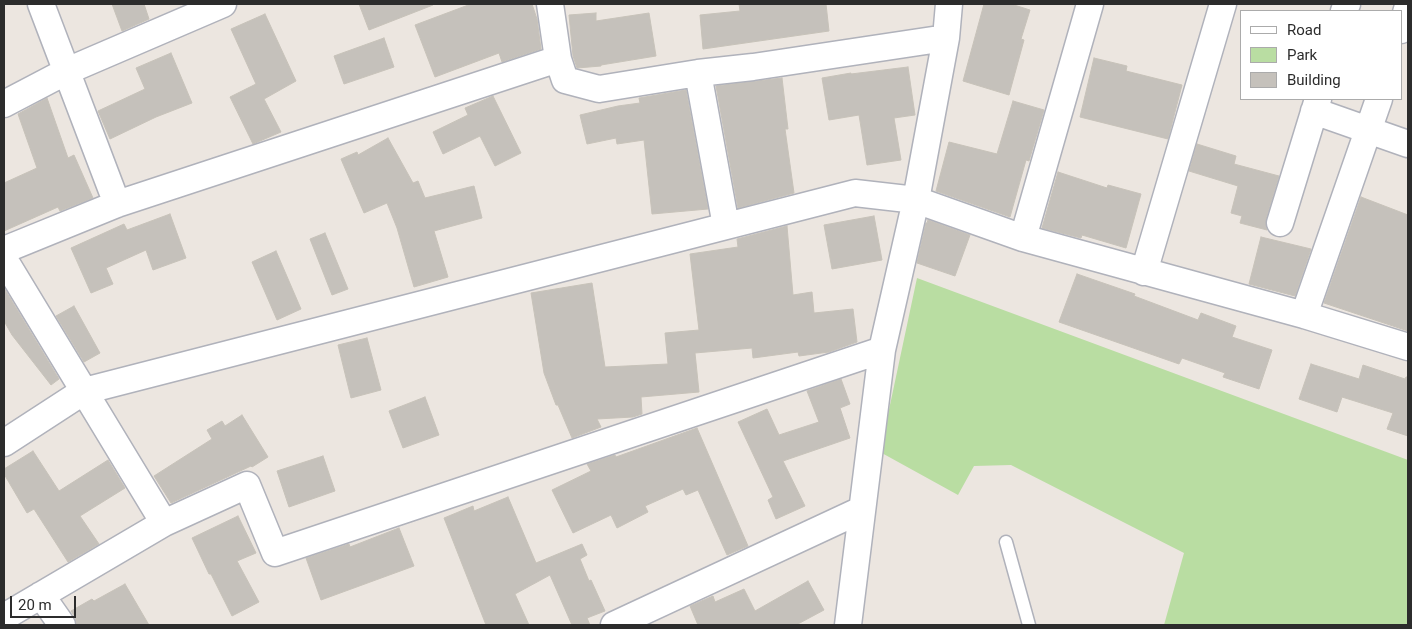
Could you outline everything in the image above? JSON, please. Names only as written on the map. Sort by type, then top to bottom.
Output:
[{"type":"street","points":[[41,4],[117,204]]},
{"type":"street","points":[[4,104],[67,71],[223,4]]},
{"type":"street","points":[[550,4],[558,59],[565,80],[599,89],[698,72],[753,67],[946,38]]},
{"type":"street","points":[[848,625],[882,350],[916,200],[946,38],[949,4]]},
{"type":"street","points":[[1023,238],[1090,4]]},
{"type":"street","points":[[1144,272],[1223,4]]},
{"type":"street","points":[[1402,27],[1408,6]]},
{"type":"street","points":[[4,250],[117,204],[558,59]]},
{"type":"street","points":[[698,72],[726,226]]},
{"type":"street","points":[[1304,315],[1380,100]]},
{"type":"street","points":[[1280,223],[1316,105],[1370,131],[1408,144]]},
{"type":"street","points":[[4,443],[84,391],[855,193],[916,200],[1023,238],[1304,315],[1408,347]]},
{"type":"street","points":[[4,259],[164,523]]},
{"type":"street","points":[[4,618],[164,523],[248,485],[276,553],[882,350]]},
{"type":"street","points":[[614,625],[861,510]]},
{"type":"street","points":[[42,595],[62,625]]},
{"type":"lane","points":[[1006,542],[1028,625]]},
{"type":"green space","points":[[917,278],[1408,460],[1408,625],[1164,625],[1184,553],[1011,465],[974,466],[958,495],[880,452]]},
{"type":"building","points":[[112,4],[144,4],[149,19],[122,31]]},
{"type":"building","points":[[359,4],[432,4],[433,5],[369,30]]},
{"type":"building","points":[[471,4],[532,4],[537,19],[541,49],[502,62],[499,53],[435,77],[415,25]]},
{"type":"building","points":[[739,4],[826,4],[829,31],[703,49],[700,15],[740,11]]},
{"type":"building","points":[[984,4],[1011,4],[1030,10],[1021,39],[1024,40],[1009,95],[963,81]]},
{"type":"building","points":[[596,13],[596,21],[649,13],[656,56],[601,66],[577,68],[573,56],[569,15]]},
{"type":"building","points":[[265,14],[296,81],[264,99],[281,132],[253,144],[230,97],[256,84],[231,29]]},
{"type":"building","points":[[384,38],[394,67],[344,84],[334,56]]},
{"type":"building","points":[[171,53],[192,103],[156,117],[110,139],[98,111],[145,89],[136,68]]},
{"type":"building","points":[[1094,58],[1127,66],[1126,71],[1182,85],[1168,139],[1080,117]]},
{"type":"building","points":[[908,67],[915,115],[894,118],[901,160],[867,165],[859,115],[829,120],[822,78]]},
{"type":"building","points":[[782,78],[788,129],[785,129],[794,193],[738,208],[716,86]]},
{"type":"building","points":[[686,90],[708,209],[652,214],[644,140],[617,144],[616,138],[587,144],[580,115],[640,103],[639,98]]},
{"type":"building","points":[[493,96],[521,153],[495,166],[480,136],[443,154],[433,132],[468,115],[465,108]]},
{"type":"building","points":[[47,98],[68,158],[74,155],[93,198],[60,211],[58,207],[4,231],[4,183],[37,168],[18,114]]},
{"type":"building","points":[[1013,101],[1044,110],[1029,161],[1026,160],[1010,217],[936,191],[949,142],[997,154]]},
{"type":"building","points":[[388,138],[413,183],[418,181],[425,198],[474,186],[482,218],[434,231],[448,277],[414,287],[397,228],[387,203],[364,213],[341,159],[357,152],[358,155]]},
{"type":"building","points":[[1197,144],[1236,156],[1234,164],[1279,176],[1266,219],[1267,230],[1240,223],[1242,216],[1231,213],[1238,186],[1189,171]]},
{"type":"building","points":[[1058,172],[1107,188],[1108,185],[1141,194],[1126,248],[1082,235],[1081,238],[1042,228]]},
{"type":"building","points":[[1361,197],[1408,215],[1408,331],[1324,303]]},
{"type":"building","points":[[170,214],[186,258],[153,270],[146,250],[106,268],[113,284],[91,293],[71,248],[124,224],[127,230]]},
{"type":"building","points":[[874,216],[882,260],[832,269],[824,225]]},
{"type":"building","points":[[928,220],[970,235],[955,276],[917,263]]},
{"type":"building","points":[[787,226],[793,295],[812,292],[814,313],[853,309],[857,342],[829,352],[799,356],[798,352],[753,358],[752,348],[695,353],[699,392],[641,397],[642,414],[633,417],[597,419],[601,427],[572,438],[558,405],[556,405],[544,373],[531,293],[592,283],[605,367],[668,364],[665,333],[699,330],[690,254],[738,247],[737,239]]},
{"type":"building","points":[[325,233],[348,289],[332,295],[310,239]]},
{"type":"building","points":[[1261,237],[1311,249],[1295,296],[1249,284]]},
{"type":"building","points":[[276,251],[301,309],[277,320],[252,262]]},
{"type":"building","points":[[1077,274],[1135,294],[1134,296],[1198,320],[1201,313],[1236,326],[1232,337],[1272,350],[1259,389],[1223,377],[1225,373],[1182,358],[1179,364],[1059,322]]},
{"type":"building","points":[[4,288],[59,379],[51,385],[12,335],[4,321]]},
{"type":"building","points":[[74,306],[100,353],[84,362],[56,316]]},
{"type":"building","points":[[367,338],[381,390],[351,398],[338,345]]},
{"type":"building","points":[[1311,364],[1359,379],[1363,365],[1405,379],[1408,377],[1408,436],[1387,429],[1393,413],[1342,397],[1337,412],[1299,399]]},
{"type":"building","points":[[841,379],[850,404],[840,408],[850,438],[783,461],[805,506],[776,519],[768,500],[773,497],[738,422],[767,409],[779,435],[819,422],[807,391]]},
{"type":"building","points":[[425,397],[439,435],[403,448],[389,411]]},
{"type":"building","points":[[242,415],[268,457],[252,467],[171,503],[154,476],[212,439],[207,430],[222,421],[225,426]]},
{"type":"building","points":[[697,428],[748,546],[727,555],[698,490],[686,495],[683,489],[645,506],[648,512],[617,528],[611,515],[573,533],[552,490],[591,471],[587,464],[615,455],[616,457]]},
{"type":"building","points":[[33,451],[59,491],[108,460],[125,488],[80,516],[99,544],[68,562],[34,509],[27,513],[4,474],[4,469]]},
{"type":"building","points":[[323,456],[335,491],[289,507],[277,471]]},
{"type":"building","points":[[508,497],[536,563],[582,544],[587,555],[580,559],[605,611],[587,618],[590,625],[572,625],[550,575],[515,594],[529,625],[486,625],[444,518],[473,506],[474,511]]},
{"type":"building","points":[[238,516],[256,553],[237,561],[259,602],[232,616],[192,538]]},
{"type":"building","points":[[399,528],[414,566],[321,600],[306,558],[349,544],[350,547]]},
{"type":"building","points":[[808,581],[824,610],[796,625],[698,625],[690,606],[713,596],[715,602],[744,589],[755,611]]},
{"type":"building","points":[[125,584],[149,625],[77,625],[71,611]]}]
